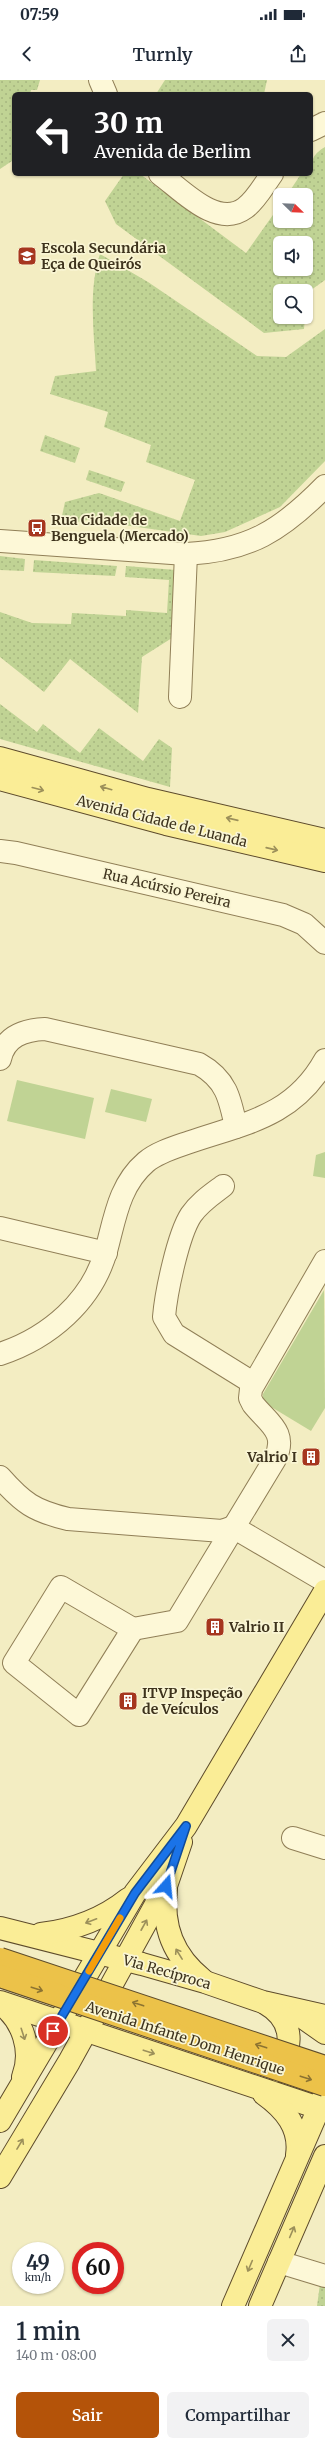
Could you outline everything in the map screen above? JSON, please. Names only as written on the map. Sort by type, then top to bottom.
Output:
[{"type":"highway","name":"Avenida Infante Dom Henrique","points":[[0,1958],[325,2067]]},
{"type":"highway","name":"Avenida Infante Dom Henrique","points":[[0,1976],[325,2085]]},
{"type":"main road","name":"Avenida Cidade de Luanda","points":[[0,758],[148,799],[325,840]]},
{"type":"main road","name":"Avenida Cidade de Luanda","points":[[0,779],[166,824],[325,861]]},
{"type":"main road","points":[[0,2121],[135,1893],[186,1826],[325,1591]]},
{"type":"main road","points":[[0,2177],[85,2032],[166,1886],[186,1826]]},
{"type":"main road","points":[[166,1886],[165,1917],[170,1938],[180,1957],[191,1970],[205,1982]]},
{"type":"main road","points":[[34,1935],[67,1929],[95,1920],[115,1909],[135,1893]]},
{"type":"main road","name":"Via Recíproca","points":[[0,1928],[100,1952],[205,1982],[263,2002],[325,2016]]},
{"type":"main road","points":[[240,2082],[260,2084],[272,2078],[279,2072],[286,2053],[287,2025],[278,2011],[263,2002]]},
{"type":"main road","points":[[0,2003],[240,2082],[323,2104],[293,2166],[233,2306]]},
{"type":"main road","points":[[0,2003],[15,2017],[26,2046],[25,2072],[18,2091]]},
{"type":"main road","points":[[286,2007],[307,2019],[325,2033]]},
{"type":"main road","points":[[240,2082],[272,2100],[293,2124],[298,2142],[293,2166]]},
{"type":"main road","points":[[260,2306],[325,2156]]},
{"type":"street","points":[[100,80],[105,92]]},
{"type":"street","points":[[313,129],[325,123]]},
{"type":"street","points":[[163,176],[206,208],[222,214],[234,213],[246,207],[270,176]]},
{"type":"street","points":[[0,541],[186,554],[224,550],[260,538],[297,514],[325,486]]},
{"type":"street","points":[[180,697],[186,554]]},
{"type":"street","name":"Rua Acúrsio Pereira","points":[[0,851],[16,852],[283,915],[304,924],[325,943]]},
{"type":"street","points":[[0,1058],[10,1039],[27,1030],[45,1029],[199,1064],[214,1072],[224,1085],[236,1127]]},
{"type":"street","points":[[0,1354],[13,1350],[44,1333],[72,1310],[93,1283],[106,1253],[121,1195],[127,1183],[147,1161],[170,1149],[269,1116],[299,1094],[318,1074],[325,1060]]},
{"type":"street","points":[[223,1186],[201,1202],[188,1221],[182,1237],[164,1317],[174,1334],[253,1383]]},
{"type":"street","points":[[0,1228],[106,1253]]},
{"type":"street","points":[[133,1629],[80,1715],[14,1663],[61,1587],[133,1629],[177,1621],[275,1459],[280,1446],[275,1429],[257,1410],[250,1398],[253,1383],[321,1276]]},
{"type":"street","points":[[0,1477],[24,1503],[45,1513],[68,1519],[222,1531],[233,1527]]},
{"type":"street","points":[[233,1527],[325,1581]]},
{"type":"street","points":[[293,1838],[325,1848]]},
{"type":"street","points":[[279,2262],[325,2276]]},
{"type":"green space","points":[[0,80],[40,80],[37,90],[31,90],[30,92],[12,92],[12,161],[0,169]]},
{"type":"green space","points":[[165,80],[267,80],[264,92],[157,92]]},
{"type":"green space","points":[[325,147],[325,280],[313,289],[313,284],[273,284],[273,324],[304,324],[304,329],[264,333],[116,224],[105,201],[123,176],[143,176],[246,253],[273,215],[273,228],[313,228],[313,188],[292,188],[300,176],[313,176],[315,155]]},
{"type":"green space","points":[[100,254],[148,282],[257,356],[286,357],[325,329],[325,461],[280,507],[225,532],[201,536],[88,520],[60,525],[65,502],[99,493],[180,521],[195,480],[146,462],[151,445],[104,427],[108,412],[50,394],[55,376],[96,371],[93,327],[93,297],[96,268]]},
{"type":"green space","points":[[45,435],[80,448],[75,463],[40,451]]},
{"type":"green space","points":[[89,470],[125,482],[121,492],[86,480]]},
{"type":"green space","points":[[0,556],[25,559],[24,571],[0,570]]},
{"type":"green space","points":[[34,560],[117,566],[115,576],[33,572]]},
{"type":"green space","points":[[126,566],[176,570],[172,638],[142,657],[138,713],[70,659],[44,692],[0,657],[0,612],[32,623],[71,624],[72,613],[126,616],[126,610],[167,613],[169,580],[125,577]]},
{"type":"green space","points":[[0,704],[37,732],[43,724],[80,753],[99,728],[143,761],[159,739],[172,748],[170,787],[0,739]]},
{"type":"green space","points":[[17,1080],[94,1098],[85,1139],[7,1121]]},
{"type":"green space","points":[[111,1089],[152,1099],[146,1122],[105,1112]]},
{"type":"green space","points":[[325,1152],[325,1178],[313,1176],[316,1155]]},
{"type":"green space","points":[[324,1290],[325,1408],[311,1431],[268,1405],[263,1401],[263,1394]]},
{"type":"green space","points":[[325,2282],[325,2306],[317,2306],[320,2284]]},
{"type":"slow traffic","points":[[89,1971],[120,1918]]},
{"type":"place","name":"Escola Secundária Eça de Queirós","points":[[27,256]]},
{"type":"place","name":"Rua Cidade de Benguela (Mercado)","points":[[37,528]]},
{"type":"place","name":"Valrio I","points":[[311,1457]]},
{"type":"place","name":"Valrio II","points":[[215,1627]]},
{"type":"place","name":"ITVP Inspeção de Veículos","points":[[128,1701]]},
{"type":"route","points":[[53,2031],[135,1893],[186,1826],[166,1886]]}]
